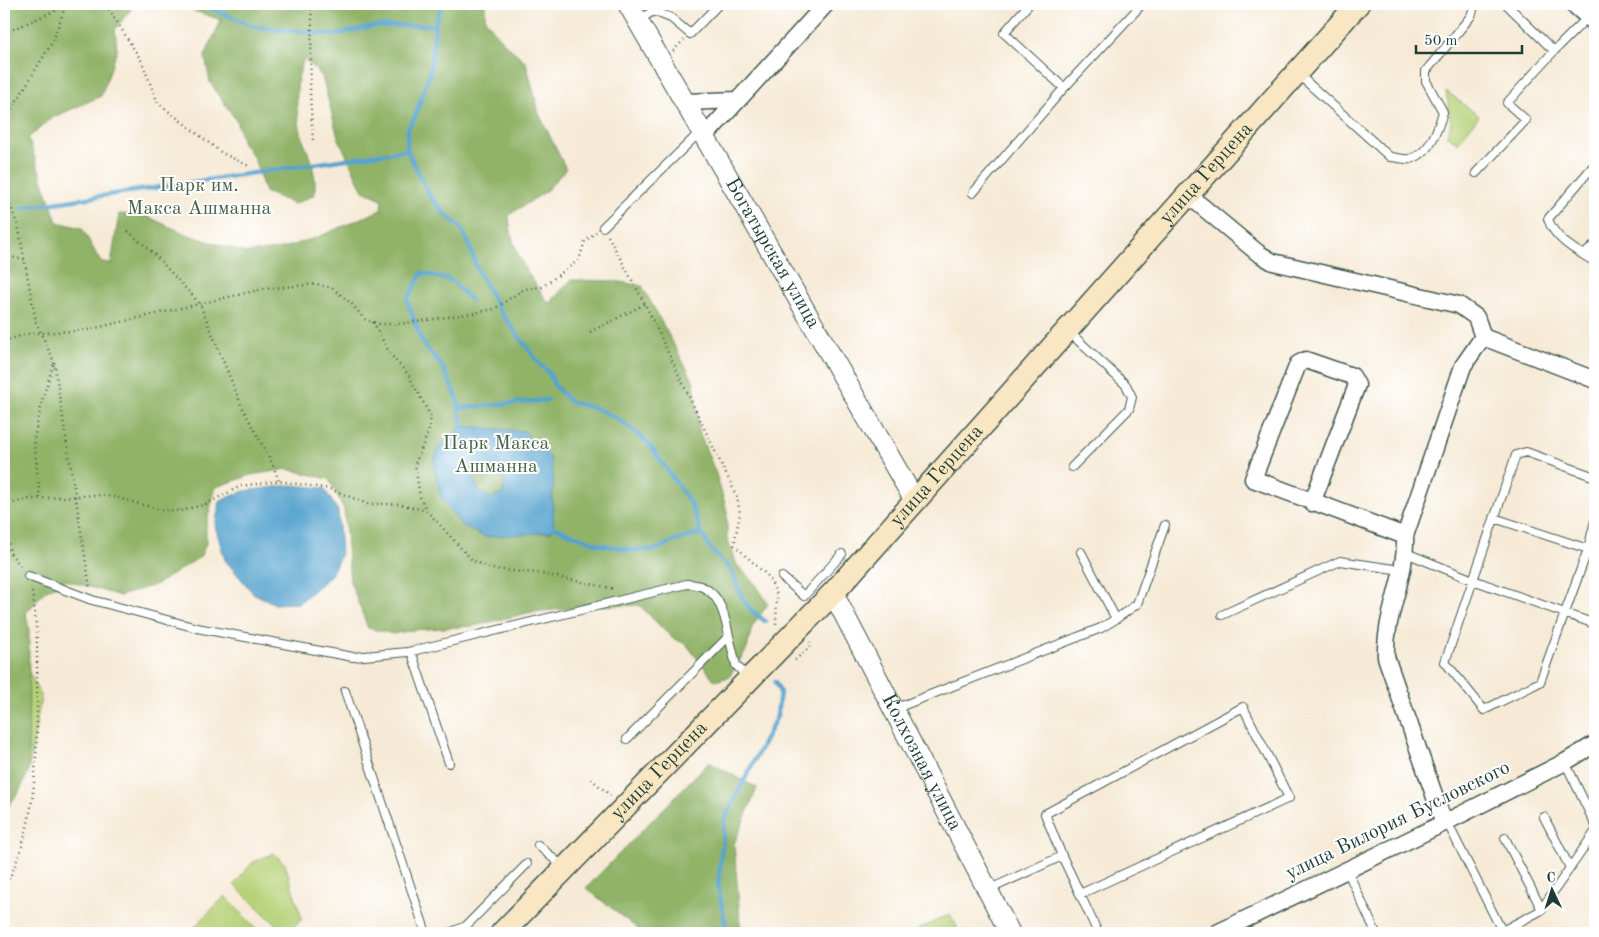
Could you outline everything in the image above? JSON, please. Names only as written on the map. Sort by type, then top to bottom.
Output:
[{"type":"main road","name":"улица Герцена","points":[[502,933],[749,678],[826,586],[914,501],[1358,4]]},
{"type":"street","name":"Богатырская улица","points":[[628,4],[914,501]]},
{"type":"street","points":[[703,134],[826,4]]},
{"type":"street","points":[[1573,4],[1593,17]]},
{"type":"street","points":[[685,102],[736,100]]},
{"type":"street","points":[[1187,194],[1258,253],[1273,262],[1459,304],[1476,317],[1483,337],[1595,380]]},
{"type":"street","points":[[1445,822],[1386,657],[1385,636],[1406,553],[1405,536],[1463,366],[1483,337]]},
{"type":"street","points":[[1312,503],[1357,385],[1352,376],[1306,360],[1298,364],[1253,479],[1312,503],[1405,536]]},
{"type":"street","name":"Колхозная улица","points":[[826,586],[894,709],[1010,933]]},
{"type":"street","name":"улица Вилория Бусловского","points":[[1217,933],[1565,762],[1595,744]]},
{"type":"lane","points":[[638,21],[653,11],[671,18],[690,34],[719,4]]},
{"type":"lane","points":[[1029,4],[1004,33],[1064,88]]},
{"type":"lane","points":[[973,193],[1064,88],[1142,4]]},
{"type":"lane","points":[[1297,73],[1390,157],[1410,159],[1424,150],[1436,133],[1443,112],[1426,81],[1426,71],[1471,16],[1475,4]]},
{"type":"lane","points":[[1506,4],[1554,51]]},
{"type":"lane","points":[[1476,173],[1526,120],[1507,103],[1554,51],[1593,17]]},
{"type":"lane","points":[[603,227],[703,134]]},
{"type":"lane","points":[[1595,164],[1548,218],[1552,230],[1595,262]]},
{"type":"lane","points":[[1584,255],[1595,244]]},
{"type":"lane","points":[[1067,330],[1126,386],[1132,397],[1129,408],[1072,467]]},
{"type":"lane","points":[[1595,477],[1526,452],[1516,455],[1445,662],[1484,710],[1540,682],[1588,549],[1595,521]]},
{"type":"lane","points":[[1494,518],[1588,549]]},
{"type":"lane","points":[[894,709],[1101,628],[1116,619],[1137,604],[1165,525]]},
{"type":"lane","points":[[1081,552],[1116,619]]},
{"type":"lane","points":[[1406,553],[1473,580],[1595,624]]},
{"type":"lane","points":[[782,577],[804,596],[826,586],[842,554]]},
{"type":"lane","points":[[1222,615],[1340,561],[1402,570]]},
{"type":"lane","points":[[28,576],[92,600],[197,628],[353,657],[412,651],[687,584],[700,584],[709,590],[722,611],[736,665],[749,678]]},
{"type":"lane","points":[[627,739],[729,636]]},
{"type":"lane","points":[[412,651],[449,763]]},
{"type":"lane","points":[[345,691],[426,933]]},
{"type":"lane","points":[[1080,894],[1289,798],[1243,707],[1045,814],[1062,856],[1098,933]]},
{"type":"lane","points":[[1565,762],[1595,824]]},
{"type":"lane","points":[[1544,817],[1570,868]]},
{"type":"lane","points":[[1445,822],[1502,931],[1542,908],[1595,832]]},
{"type":"lane","points":[[1505,838],[1542,908]]},
{"type":"lane","points":[[538,845],[565,868]]},
{"type":"lane","points":[[988,890],[1062,856]]},
{"type":"lane","points":[[449,933],[466,926],[527,864]]},
{"type":"lane","points":[[1347,870],[1376,933]]},
{"type":"lane","points":[[466,926],[473,933]]},
{"type":"path","points":[[4,122],[53,41],[66,4]]},
{"type":"path","points":[[4,33],[66,4],[71,4]]},
{"type":"path","points":[[95,4],[108,8],[141,60],[158,103],[222,153],[249,166]]},
{"type":"path","points":[[310,4],[312,17],[310,93],[313,141]]},
{"type":"path","points":[[662,62],[690,34]]},
{"type":"path","points":[[4,191],[18,225],[36,322],[54,362],[92,600]]},
{"type":"path","points":[[4,341],[26,334],[87,330],[263,289],[316,284],[332,288],[351,303],[364,319],[373,322],[400,324],[494,309],[524,289],[542,287],[579,260],[585,241],[603,227],[645,304],[737,496],[740,513],[734,545],[769,577],[777,595],[776,629]]},
{"type":"path","points":[[128,231],[153,253],[200,304],[242,407],[272,462],[279,481]]},
{"type":"path","points":[[4,255],[24,260]]},
{"type":"path","points":[[590,332],[645,304]]},
{"type":"path","points":[[373,322],[379,338],[408,374],[431,417],[428,433],[415,464],[420,497],[427,511],[472,560],[491,569],[537,573],[621,590]]},
{"type":"path","points":[[40,498],[34,439],[43,397],[54,362]]},
{"type":"path","points":[[4,505],[40,498],[96,495],[115,497],[161,510],[180,511],[206,504],[241,486],[279,481],[330,489],[368,504],[399,504],[427,511]]},
{"type":"path","points":[[4,519],[10,553],[28,576],[36,630],[37,728],[32,800],[17,858],[4,888]]},
{"type":"path","points":[[591,779],[617,801]]},
{"type":"green space","name":"Парк Макса Ашманна","points":[[4,4],[135,4],[115,29],[117,51],[101,96],[52,118],[28,138],[57,222],[82,228],[100,261],[111,264],[119,214],[146,216],[188,235],[246,253],[281,249],[318,237],[381,210],[382,199],[363,191],[338,137],[322,76],[304,59],[297,84],[297,110],[300,128],[315,178],[314,195],[294,204],[265,192],[254,158],[243,143],[236,120],[210,82],[205,56],[221,20],[174,4],[183,4],[203,10],[205,4],[485,4],[485,19],[505,44],[526,62],[539,114],[566,169],[545,192],[509,215],[513,241],[522,262],[549,304],[571,280],[615,281],[642,286],[694,382],[699,432],[716,474],[727,511],[727,539],[737,565],[757,586],[768,604],[752,627],[747,649],[729,677],[715,681],[686,644],[672,638],[639,605],[593,606],[532,612],[473,626],[412,630],[393,634],[368,628],[350,581],[344,509],[329,479],[287,469],[251,475],[216,487],[206,524],[206,544],[200,557],[157,584],[120,596],[66,580],[45,591],[26,613],[29,631],[28,773],[18,794],[4,811]]},
{"type":"green space","points":[[1446,91],[1479,116],[1458,143],[1447,135],[1451,123]]},
{"type":"green space","points":[[21,655],[41,697],[28,773],[4,772]]},
{"type":"green space","points":[[709,762],[757,788],[734,844],[741,933],[643,933],[586,888]]},
{"type":"green space","points":[[274,853],[285,864],[302,919],[285,933],[234,885],[252,863]]},
{"type":"green space","points":[[225,896],[260,933],[201,933],[195,927]]},
{"type":"green space","points":[[950,914],[960,933],[912,933]]},
{"type":"water","points":[[462,426],[524,431],[550,457],[554,479],[552,498],[554,520],[551,532],[485,537],[461,525],[441,497],[433,463],[440,445]],"holes":[[[490,470],[500,475],[505,484],[502,494],[490,498],[480,492],[474,479],[479,473]]]},
{"type":"water","points":[[292,485],[324,488],[338,511],[341,554],[331,575],[299,603],[275,604],[253,593],[225,560],[215,526],[220,501],[244,491]]},
{"type":"waterway","points":[[199,4],[256,27],[335,35],[373,26],[435,25]]},
{"type":"waterway","points":[[441,4],[435,25],[430,72],[415,117],[408,128],[407,150],[431,198],[449,218],[460,226],[469,244],[477,269],[500,311],[538,362],[549,373],[555,386],[570,402],[598,409],[620,420],[649,444],[691,504],[701,533],[711,550],[732,571],[742,598],[752,611],[765,621]]},
{"type":"waterway","points":[[21,208],[407,150]]},
{"type":"waterway","points":[[462,426],[458,400],[443,368],[422,342],[407,300],[422,273],[451,280],[471,300]]},
{"type":"waterway","points":[[460,408],[548,400]]},
{"type":"waterway","points":[[553,527],[598,544],[631,550],[655,550],[674,541],[701,533]]},
{"type":"waterway","points":[[727,933],[718,886],[725,818],[777,716],[780,692],[775,682]]},
{"type":"park label","name":"Парк им. Макса Ашманна","points":[[199,198]]}]
